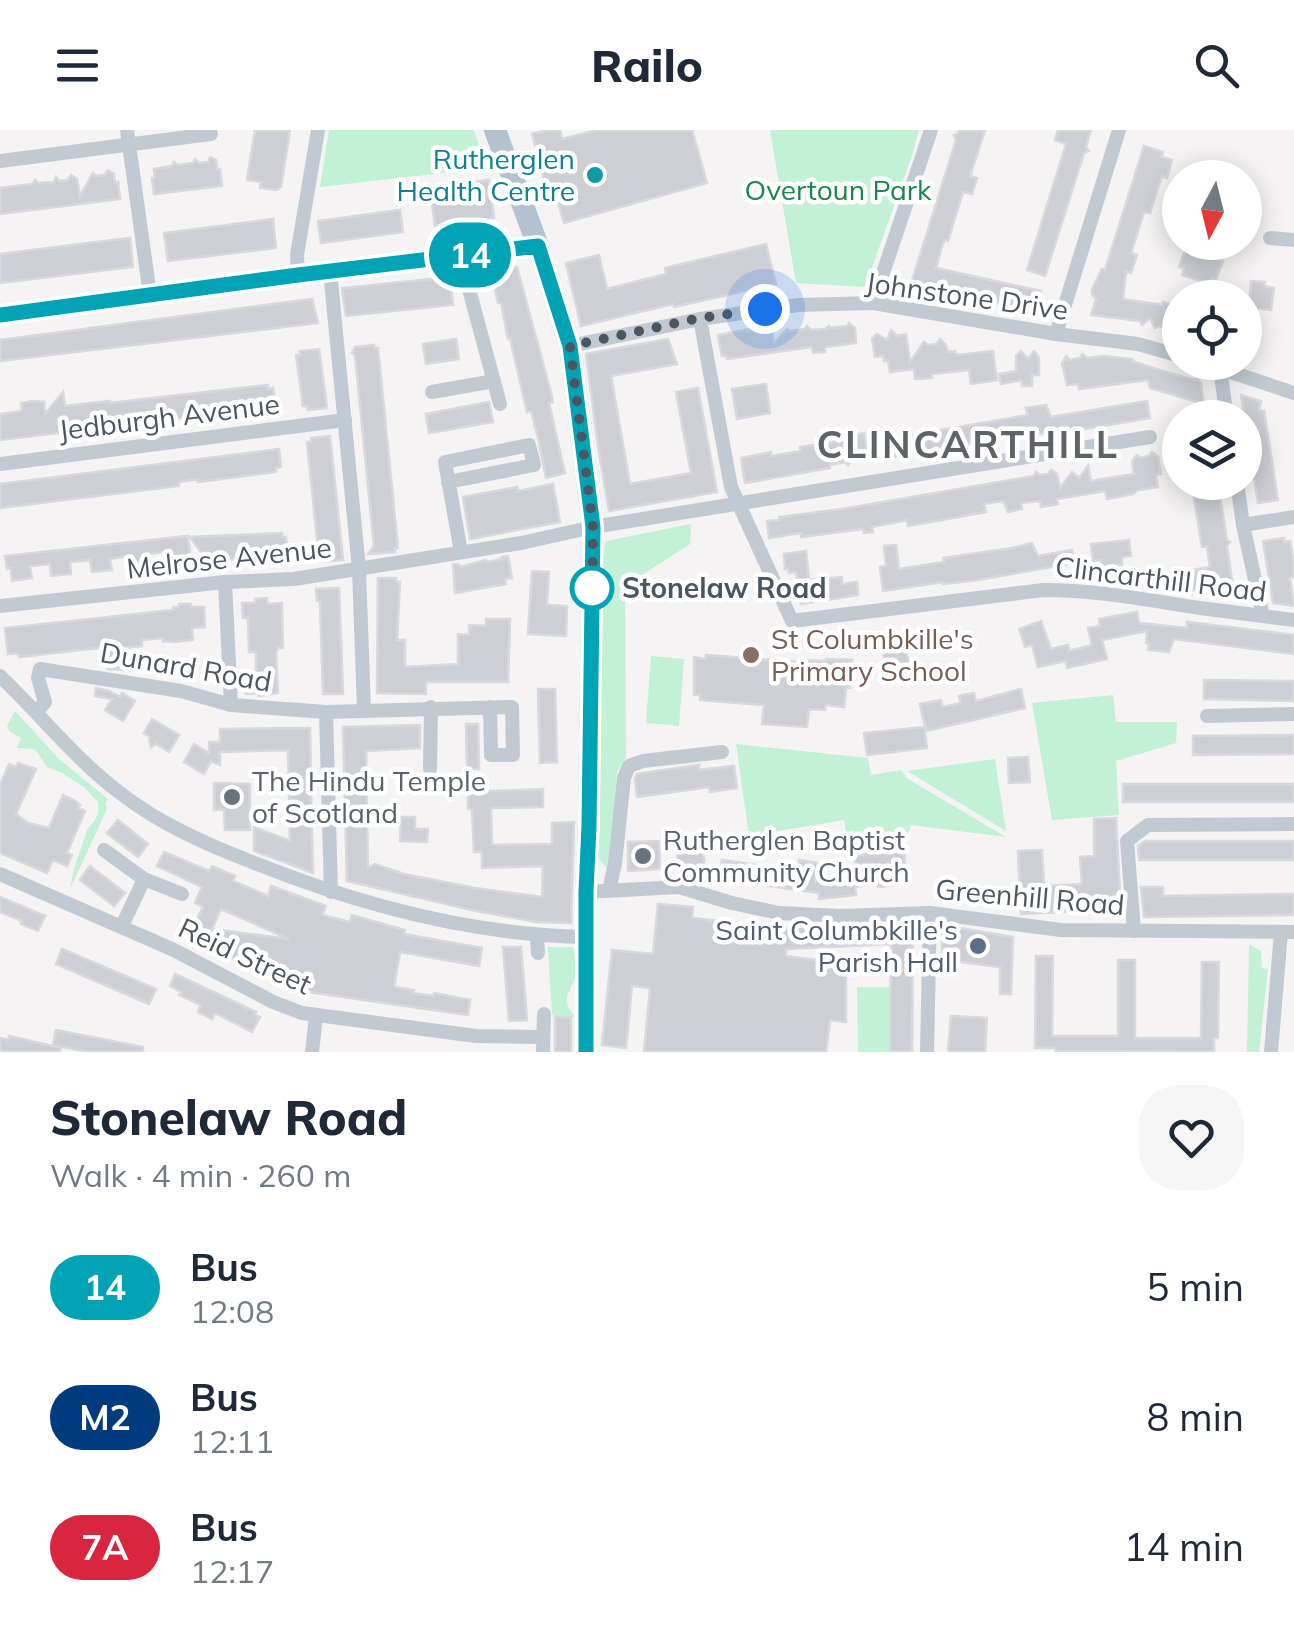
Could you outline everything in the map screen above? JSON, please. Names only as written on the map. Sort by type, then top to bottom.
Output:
[{"type":"main road","points":[[496,130],[570,346],[593,527],[589,826],[597,891],[586,936],[586,1052]]},
{"type":"street","points":[[298,275],[297,255],[318,130]]},
{"type":"street","points":[[873,304],[932,130]]},
{"type":"street","points":[[1056,334],[1119,130]]},
{"type":"street","points":[[0,161],[128,138],[211,134]]},
{"type":"street","points":[[128,138],[150,295]]},
{"type":"street","points":[[1270,238],[1294,240]]},
{"type":"street","points":[[0,315],[538,246]]},
{"type":"street","points":[[460,256],[500,404]]},
{"type":"street","points":[[330,271],[359,569],[364,710]]},
{"type":"street","name":"Johnstone Drive","points":[[570,346],[700,318],[798,304],[873,304],[1162,351]]},
{"type":"street","name":"Clincarthill Road","points":[[700,318],[731,486],[792,621],[1044,590],[1086,590],[1294,620]]},
{"type":"street","points":[[432,392],[494,380]]},
{"type":"street","points":[[1254,380],[1294,393]]},
{"type":"street","name":"Jedburgh Avenue","points":[[0,464],[345,420]]},
{"type":"street","name":"Melrose Avenue","points":[[0,606],[225,582],[294,580],[1150,436]]},
{"type":"street","points":[[448,482],[534,466],[530,446],[444,462],[461,552]]},
{"type":"street","points":[[1240,500],[1262,616]]},
{"type":"street","points":[[1243,524],[1294,517]]},
{"type":"street","points":[[225,582],[231,705]]},
{"type":"street","name":"Dunard Road","points":[[36,712],[45,702],[38,678],[40,670],[181,691],[231,705],[326,712],[490,708]]},
{"type":"street","points":[[0,676],[117,791],[186,836],[331,892],[427,919],[537,936],[586,936]]},
{"type":"street","points":[[430,769],[431,707]]},
{"type":"street","points":[[326,712],[331,892]]},
{"type":"street","points":[[1208,716],[1294,714]]},
{"type":"street","points":[[597,891],[615,864],[624,778],[629,766],[722,752]]},
{"type":"street","points":[[1134,931],[1127,841],[1148,825],[1294,824]]},
{"type":"street","points":[[104,850],[144,879],[182,894]]},
{"type":"street","name":"Reid Street","points":[[0,874],[174,950],[286,1008],[316,1016],[542,1045]]},
{"type":"street","points":[[122,926],[144,879]]},
{"type":"street","name":"Greenhill Road","points":[[597,891],[679,887],[779,912],[839,916],[930,912],[1061,930],[1288,932]]},
{"type":"street","points":[[927,1052],[930,912]]},
{"type":"street","points":[[1270,1052],[1288,932]]},
{"type":"street","points":[[537,936],[538,953]]},
{"type":"street","points":[[542,1045],[544,1014]]},
{"type":"street","points":[[312,1052],[316,1016]]},
{"type":"green space","points":[[329,130],[474,130],[487,168],[320,187]]},
{"type":"green space","name":"Overtoun Park","points":[[770,130],[919,130],[865,287],[796,283]]},
{"type":"green space","points":[[691,524],[690,544],[625,586],[626,757],[617,772],[611,864],[607,869],[598,857],[601,558],[606,541]]},
{"type":"green space","points":[[651,656],[684,659],[679,726],[646,723]]},
{"type":"green space","points":[[1113,695],[1116,722],[1177,722],[1176,743],[1116,761],[1119,815],[1052,820],[1032,703]]},
{"type":"green space","points":[[15,711],[59,759],[108,799],[70,889],[87,830],[98,812],[98,802],[84,787],[47,767],[35,749],[17,748],[21,738],[7,726]]},
{"type":"green space","points":[[736,744],[868,758],[871,775],[901,770],[908,779],[1006,837],[911,825],[907,838],[848,843],[844,820],[749,836]]},
{"type":"green space","points":[[995,759],[1006,831],[907,771]]},
{"type":"green space","points":[[1249,944],[1261,951],[1262,968],[1268,969],[1259,1052],[1247,1052]]},
{"type":"green space","points":[[548,947],[574,950],[576,974],[567,1000],[575,1017],[555,1017],[552,1013]]},
{"type":"green space","points":[[857,987],[890,987],[890,1052],[858,1052]]},
{"type":"building","points":[[255,130],[290,130],[281,187],[276,190],[260,188],[261,182],[247,180]]},
{"type":"building","name":"Rutherglen Health Centre","points":[[560,130],[562,139],[597,130],[692,130],[707,183],[564,223],[553,185],[546,187],[532,134]]},
{"type":"building","points":[[959,130],[985,130],[970,176],[977,178],[972,194],[963,192],[936,268],[1041,291],[1034,310],[911,284],[956,140],[954,135]]},
{"type":"building","points":[[1058,130],[1091,130],[1086,147],[1089,151],[1084,153],[1045,276],[1027,270],[1066,144],[1055,140]]},
{"type":"building","points":[[1144,146],[1163,152],[1162,157],[1172,160],[1162,160],[1162,176],[1150,213],[1144,212],[1131,253],[1137,255],[1131,273],[1126,272],[1123,299],[1162,305],[1162,327],[1155,328],[1150,318],[1142,325],[1140,321],[1091,315],[1096,299],[1092,289],[1102,269],[1105,270]]},
{"type":"building","points":[[210,157],[220,169],[222,186],[154,194],[154,169],[172,166],[174,162],[193,163],[195,159],[208,162]]},
{"type":"building","points":[[108,170],[118,182],[120,199],[0,214],[0,188],[32,184],[35,180],[54,182],[56,177],[59,181],[68,180],[71,175],[77,179],[80,196],[93,173],[105,175]]},
{"type":"building","points":[[489,180],[494,218],[435,226],[430,188]]},
{"type":"building","points":[[400,210],[403,232],[321,243],[318,221]]},
{"type":"building","points":[[273,219],[276,248],[168,261],[164,233]]},
{"type":"building","points":[[130,238],[133,267],[0,283],[0,254]]},
{"type":"building","points":[[766,244],[776,284],[581,326],[566,263],[599,255],[607,289],[666,274],[665,268]]},
{"type":"building","points":[[1182,260],[1223,261],[1216,279],[1211,280],[1182,275],[1184,269],[1179,267]]},
{"type":"building","points":[[517,267],[550,389],[553,402],[549,403],[565,473],[546,478],[491,272]]},
{"type":"building","points":[[450,277],[453,305],[346,316],[342,288]]},
{"type":"building","points":[[1262,282],[1274,288],[1271,310],[1262,309]]},
{"type":"building","points":[[312,299],[318,323],[0,361],[0,340]]},
{"type":"building","points":[[849,323],[855,328],[856,343],[825,347],[825,352],[813,353],[812,347],[727,359],[722,356],[718,335],[771,325],[774,343],[787,329],[826,329]]},
{"type":"building","points":[[891,330],[897,336],[906,334],[910,362],[924,342],[937,344],[940,339],[948,352],[955,351],[956,355],[993,351],[997,380],[971,384],[969,370],[920,379],[915,379],[914,369],[890,372],[888,360],[875,357],[872,339],[877,334],[887,340]]},
{"type":"building","points":[[456,339],[459,359],[426,364],[423,344]]},
{"type":"building","points":[[668,339],[677,364],[611,376],[630,484],[691,473],[676,392],[698,388],[717,492],[609,511],[586,354]]},
{"type":"building","points":[[355,347],[378,348],[398,548],[395,552],[368,554],[374,546],[352,353]]},
{"type":"building","points":[[319,349],[327,408],[308,410],[303,406],[296,355]]},
{"type":"building","points":[[1021,351],[1028,359],[1034,351],[1039,358],[1039,375],[1032,375],[1032,386],[1022,386],[1022,380],[1001,384],[999,374],[1016,371],[1016,356]]},
{"type":"building","points":[[1082,354],[1087,358],[1132,359],[1162,371],[1162,380],[1198,380],[1203,400],[1150,388],[1148,380],[1079,389],[1078,384],[1067,385],[1062,364],[1066,356],[1070,360]]},
{"type":"building","points":[[766,384],[770,413],[737,419],[732,389]]},
{"type":"building","points":[[268,385],[268,389],[273,388],[276,407],[0,440],[0,414],[22,411],[21,403],[33,401],[44,402],[45,414],[63,392],[65,406]]},
{"type":"building","points":[[1147,401],[1150,418],[892,457],[889,439],[1028,415],[1026,408],[1046,405],[1051,417]]},
{"type":"building","points":[[489,402],[493,422],[429,433],[426,414]]},
{"type":"building","points":[[1262,411],[1278,500],[1258,503],[1262,500]]},
{"type":"building","points":[[864,433],[868,458],[745,483],[741,458],[801,451],[800,447]]},
{"type":"building","points":[[330,436],[343,560],[324,562],[319,558],[307,442]]},
{"type":"building","points":[[279,449],[281,467],[276,472],[198,479],[179,482],[179,486],[0,508],[0,484]]},
{"type":"building","points":[[1152,452],[1158,457],[1161,474],[1156,475],[1158,487],[1133,494],[1107,499],[1105,491],[1057,499],[1058,504],[1041,507],[1040,501],[1021,503],[1022,509],[1008,512],[1003,501],[984,504],[986,512],[908,526],[907,520],[872,527],[873,532],[864,533],[863,529],[769,538],[767,521],[780,520],[779,517],[1034,476],[1036,472],[1048,474],[1051,470],[1057,474],[1060,488],[1072,472],[1079,478],[1088,466],[1091,481],[1134,474],[1132,461],[1137,455],[1141,458]]},
{"type":"building","points":[[553,484],[560,522],[470,539],[463,497]]},
{"type":"building","points":[[1195,500],[1221,500],[1230,542],[1227,546],[1234,594],[1215,597],[1214,587],[1184,592],[1180,572],[1210,567],[1207,546],[1202,547]]},
{"type":"building","points":[[282,533],[288,555],[208,562],[190,537]]},
{"type":"building","points":[[188,536],[191,561],[171,564],[169,551],[149,554],[151,566],[131,568],[129,556],[110,559],[112,570],[92,572],[90,560],[70,562],[71,574],[51,576],[50,564],[30,566],[32,578],[12,581],[5,556]]},
{"type":"building","points":[[1284,538],[1284,542],[1290,541],[1294,564],[1294,577],[1290,578],[1294,606],[1273,603],[1263,541]]},
{"type":"building","points":[[1129,540],[1131,556],[1122,557],[1122,565],[1101,568],[1101,560],[1093,561],[1091,544]]},
{"type":"building","points":[[1032,543],[1038,556],[1072,550],[1074,563],[883,591],[880,567],[886,566],[884,546],[896,545],[899,569]]},
{"type":"building","points":[[806,551],[809,580],[842,577],[842,584],[857,582],[858,595],[801,604],[796,572],[785,569],[784,554]]},
{"type":"building","points":[[508,556],[512,578],[505,579],[506,584],[455,593],[453,564],[461,567]]},
{"type":"building","points":[[532,571],[549,572],[547,605],[567,606],[566,636],[528,634]]},
{"type":"building","points":[[378,578],[396,578],[400,582],[397,640],[405,640],[405,667],[458,664],[458,634],[469,635],[469,625],[486,626],[486,619],[510,619],[508,682],[426,682],[426,694],[377,693]]},
{"type":"building","points":[[339,588],[343,694],[323,694],[320,601],[316,589]]},
{"type":"building","points":[[267,598],[267,604],[282,603],[283,648],[276,653],[278,693],[259,696],[246,694],[244,672],[256,672],[256,652],[249,652],[248,618],[243,618],[242,603]]},
{"type":"building","points":[[179,604],[204,607],[205,627],[192,628],[193,640],[142,640],[142,646],[121,648],[124,670],[108,669],[107,647],[20,657],[17,653],[8,654],[5,628],[173,610]]},
{"type":"building","points":[[1137,612],[1139,623],[1187,628],[1187,622],[1294,635],[1294,654],[1174,639],[1169,652],[1148,650],[1147,631],[1102,640],[1107,659],[1067,668],[1066,661],[1038,667],[1032,645],[1025,647],[1019,629],[1041,621],[1051,649],[1068,645],[1069,651],[1092,645],[1088,628],[1100,626],[1099,619]]},
{"type":"building","points":[[902,636],[910,666],[899,669],[896,658],[885,660],[881,641]]},
{"type":"building","points":[[706,655],[799,662],[852,660],[850,688],[846,688],[844,707],[826,705],[825,710],[809,709],[807,727],[762,724],[764,705],[700,700],[700,695],[694,695],[694,657],[706,659]]},
{"type":"building","points":[[1204,680],[1294,681],[1294,701],[1204,699]]},
{"type":"building","points":[[96,688],[120,697],[122,693],[135,701],[123,721],[105,710],[112,699],[95,696]]},
{"type":"building","points":[[538,689],[555,689],[557,762],[540,763]]},
{"type":"building","points":[[1021,689],[1025,708],[926,731],[920,704],[941,700],[942,707],[961,703],[959,696],[974,693],[976,701]]},
{"type":"building","points":[[152,719],[179,735],[169,752],[156,744],[151,747],[150,737],[144,733]]},
{"type":"building","points":[[466,724],[478,724],[479,769],[467,769]]},
{"type":"building","points":[[420,725],[420,748],[366,751],[368,868],[375,864],[404,874],[542,897],[543,866],[482,868],[482,852],[474,852],[468,792],[543,789],[543,807],[491,808],[492,845],[552,844],[552,823],[574,822],[571,923],[536,922],[472,910],[347,881],[343,727]]},
{"type":"building","points":[[924,727],[927,748],[867,755],[864,733]]},
{"type":"building","points":[[310,728],[313,873],[254,851],[254,827],[290,841],[288,750],[220,752],[220,765],[211,761],[204,774],[184,762],[194,744],[209,753],[209,742],[220,742],[220,729]]},
{"type":"building","points":[[1294,735],[1294,754],[1193,755],[1193,736]]},
{"type":"building","points":[[1028,757],[1030,782],[1009,783],[1008,758]]},
{"type":"building","points":[[18,763],[36,769],[16,814],[28,823],[49,828],[63,795],[85,811],[67,853],[72,855],[67,866],[53,860],[47,873],[0,853],[0,785],[9,764],[16,767]]},
{"type":"building","points":[[699,765],[699,770],[734,766],[737,788],[710,792],[709,787],[637,797],[637,774]]},
{"type":"building","name":"The Hindu Temple of Scotland","points":[[214,783],[250,784],[250,830],[225,830],[224,810],[214,810]]},
{"type":"building","points":[[1123,784],[1294,784],[1294,802],[1123,802]]},
{"type":"building","points":[[401,817],[415,817],[415,829],[428,829],[427,842],[400,841]]},
{"type":"building","points":[[1116,818],[1121,912],[1021,914],[1018,851],[1042,850],[1044,886],[1082,884],[1080,857],[1094,856],[1094,819]]},
{"type":"building","points":[[118,820],[148,844],[138,857],[107,833]]},
{"type":"building","name":"Rutherglen Baptist Community Church","points":[[659,841],[660,869],[628,871],[628,842]]},
{"type":"building","points":[[1145,841],[1294,841],[1294,860],[1139,860],[1138,846]]},
{"type":"building","points":[[703,850],[705,869],[679,872],[677,852]]},
{"type":"building","points":[[886,850],[904,852],[907,884],[855,887],[856,895],[819,899],[819,893],[719,879],[722,860],[798,871],[799,860],[818,863],[815,881],[857,877],[854,856]]},
{"type":"building","points":[[164,852],[209,871],[212,866],[235,876],[233,881],[268,896],[271,886],[326,906],[322,915],[350,922],[352,915],[405,930],[404,934],[482,948],[479,966],[400,952],[394,987],[470,1000],[468,1015],[295,990],[189,936],[203,907],[195,903],[202,887],[157,866]],"holes":[[[221,909],[289,939],[212,929]]]},
{"type":"building","points":[[90,866],[125,893],[114,906],[80,880]]},
{"type":"building","points":[[1141,887],[1163,887],[1163,896],[1294,894],[1294,915],[1144,917]]},
{"type":"building","points":[[0,897],[45,916],[38,931],[0,912]]},
{"type":"building","points":[[658,904],[693,907],[692,918],[710,922],[794,929],[794,924],[855,928],[913,924],[912,1052],[890,1052],[891,944],[786,949],[786,956],[846,964],[846,1022],[830,1020],[826,1052],[644,1052],[650,988],[632,986],[626,1048],[602,1045],[612,950],[653,954]]},
{"type":"building","name":"Saint Columbkille's Parish Hall","points":[[942,925],[1013,937],[1011,994],[1000,994],[1000,967],[942,956]]},
{"type":"building","points":[[503,947],[521,947],[527,1020],[509,1021]]},
{"type":"building","points":[[62,949],[156,989],[149,1004],[56,964]]},
{"type":"building","points":[[1036,956],[1053,956],[1052,1036],[1118,1036],[1118,960],[1135,960],[1135,1038],[1201,1038],[1202,962],[1219,962],[1218,1038],[1214,1038],[1214,1052],[1035,1048]]},
{"type":"building","points":[[175,974],[256,1012],[260,1017],[252,1032],[215,1013],[212,1019],[198,1012],[201,1005],[170,986]]},
{"type":"building","points":[[951,1016],[987,1018],[985,1052],[950,1052]]},
{"type":"building","points":[[555,1017],[571,1017],[571,1052],[555,1052]]},
{"type":"building","points":[[56,1030],[143,1047],[143,1052],[88,1052],[53,1045]]},
{"type":"building","points":[[9,1036],[61,1048],[60,1052],[0,1052],[0,1038],[8,1040]]},
{"type":"bus line","name":"14","points":[[0,315],[538,246],[570,346],[593,527],[586,1052]]},
{"type":"place","name":"Rutherglen Health Centre","points":[[595,175]]},
{"type":"place","name":"Stonelaw Road","points":[[592,588]]},
{"type":"place","name":"St Columbkille's Primary School","points":[[751,655]]},
{"type":"place","name":"The Hindu Temple of Scotland","points":[[232,797]]},
{"type":"place","name":"Rutherglen Baptist Community Church","points":[[643,856]]},
{"type":"place","name":"Saint Columbkille's Parish Hall","points":[[978,946]]},
{"type":"district","name":"CLINCARTHILL","points":[[968,445]]},
{"type":"route","points":[[592,588],[592,602],[593,527],[570,346],[700,318],[765,309]]}]
